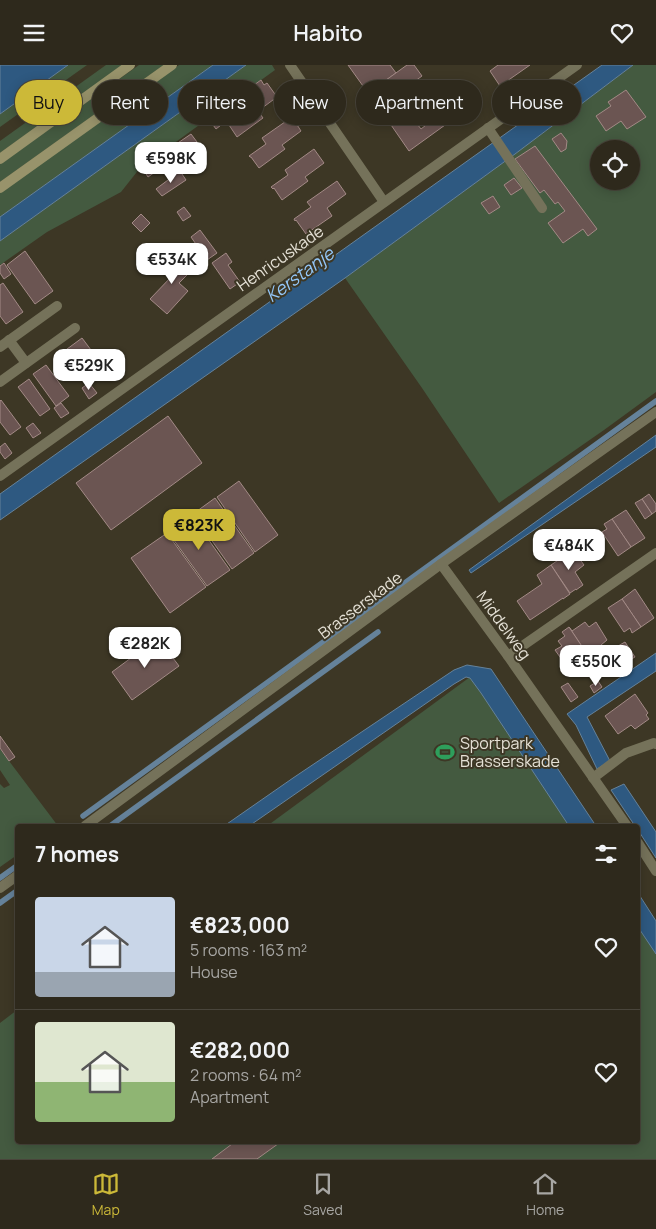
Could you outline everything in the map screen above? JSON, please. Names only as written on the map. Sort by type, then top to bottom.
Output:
[{"type":"main road","points":[[0,159],[130,65]]},
{"type":"main road","points":[[0,188],[172,65]]},
{"type":"street","points":[[290,65],[384,202]]},
{"type":"street","name":"Henricuskade","points":[[0,476],[577,65]]},
{"type":"street","points":[[488,128],[542,208]]},
{"type":"street","points":[[0,347],[57,305]]},
{"type":"street","points":[[0,381],[75,328]]},
{"type":"street","points":[[9,340],[26,363]]},
{"type":"street","name":"Brasserskade","points":[[88,824],[441,565],[656,412]]},
{"type":"street","points":[[508,656],[654,558]]},
{"type":"street","name":"Middelweg","points":[[441,565],[508,656],[626,824]]},
{"type":"street","points":[[593,778],[626,753],[654,743],[656,744]]},
{"type":"street","points":[[640,846],[656,871]]},
{"type":"street","points":[[0,887],[15,877]]},
{"type":"green space","points":[[68,65],[87,65],[66,80],[47,80]]},
{"type":"green space","points":[[106,65],[124,65],[103,80],[92,80],[92,88],[82,95],[82,82]]},
{"type":"green space","points":[[139,65],[164,65],[143,80],[118,80]]},
{"type":"green space","points":[[179,65],[213,65],[192,80],[178,80],[178,90],[168,97],[168,80],[158,80]]},
{"type":"green space","points":[[246,65],[272,65],[275,70],[261,80],[225,80]]},
{"type":"green space","points":[[633,65],[656,65],[656,392],[499,503],[345,278],[553,125],[581,125],[581,104]]},
{"type":"green space","points":[[92,98],[92,116],[82,124],[82,106]]},
{"type":"green space","points":[[15,103],[15,116],[0,127],[0,114]]},
{"type":"green space","points":[[178,114],[178,125],[199,125],[140,168],[121,192],[47,232],[0,265],[0,241],[162,125],[168,125],[168,121]]},
{"type":"green space","points":[[22,125],[39,125],[0,153],[0,141]]},
{"type":"green space","points":[[55,125],[80,125],[0,182],[0,164]]},
{"type":"green space","points":[[95,125],[129,125],[0,217],[0,193]]},
{"type":"green space","name":"Sportpark Brasserskade","points":[[470,677],[573,824],[270,824]]},
{"type":"green space","points":[[0,749],[56,824],[15,824],[15,856],[0,867],[0,784],[4,788],[10,785],[0,770]]},
{"type":"green space","points":[[640,920],[656,943],[656,1159],[0,1159],[0,1023],[15,1012],[15,1144],[640,1144]]},
{"type":"water","points":[[0,65],[68,65],[47,80],[15,80],[15,103],[0,114]]},
{"type":"water","points":[[213,65],[246,65],[225,80],[192,80]]},
{"type":"water","points":[[602,65],[633,65],[581,104],[581,80]]},
{"type":"water","points":[[178,90],[178,114],[168,121],[168,97]]},
{"type":"water","points":[[129,125],[162,125],[0,241],[0,217]]},
{"type":"water","points":[[518,125],[553,125],[345,278],[0,520],[0,494]]},
{"type":"water","points":[[656,435],[656,447],[471,573],[469,570]]},
{"type":"water","points":[[656,653],[656,671],[587,717],[610,761],[597,769],[576,725],[567,714]]},
{"type":"water","points":[[467,665],[491,669],[595,824],[568,824],[481,693],[470,678],[466,677],[252,824],[227,824],[293,778],[454,670]]},
{"type":"water","points":[[624,784],[656,832],[656,858],[640,833],[640,824],[634,824],[611,790]]},
{"type":"water","points":[[640,896],[656,921],[656,954],[640,930]]},
{"type":"building","points":[[348,65],[390,65],[396,73],[386,80],[359,80]]},
{"type":"building","points":[[407,65],[414,65],[422,76],[417,80],[386,80]]},
{"type":"building","points":[[498,65],[530,65],[509,80],[496,80],[490,71]]},
{"type":"building","points":[[267,83],[274,93],[274,99],[264,107],[264,85]]},
{"type":"building","points":[[626,90],[646,117],[627,129],[621,121],[606,131],[596,116],[611,106],[608,102]]},
{"type":"building","points":[[213,125],[221,125],[216,129]]},
{"type":"building","points":[[229,125],[253,125],[237,137]]},
{"type":"building","points":[[281,125],[297,125],[301,131],[282,145],[285,149],[259,168],[249,156],[266,144],[262,138]]},
{"type":"building","points":[[391,125],[418,125],[421,129],[426,125],[445,125],[409,151]]},
{"type":"building","points":[[561,133],[567,141],[566,149],[561,152],[552,139]]},
{"type":"building","points":[[191,134],[197,142],[178,155],[172,147]]},
{"type":"building","points":[[535,146],[597,229],[588,236],[583,229],[563,243],[548,223],[565,211],[558,202],[555,204],[544,190],[540,193],[515,159]]},
{"type":"building","points":[[314,149],[324,163],[305,177],[308,181],[282,200],[274,188],[271,187],[288,175],[285,170]]},
{"type":"building","points":[[166,153],[172,160],[148,177],[143,169]]},
{"type":"building","points":[[180,171],[186,180],[162,196],[156,189]]},
{"type":"building","points":[[514,178],[522,188],[511,195],[504,185]]},
{"type":"building","points":[[337,181],[346,194],[327,208],[332,216],[306,234],[294,219],[311,207],[307,202]]},
{"type":"building","points":[[493,196],[500,207],[489,214],[481,203]]},
{"type":"building","points":[[184,207],[191,216],[183,221],[177,212]]},
{"type":"building","points":[[141,214],[150,223],[141,232],[132,223]]},
{"type":"building","points":[[200,230],[217,253],[207,260],[191,237]]},
{"type":"building","points":[[25,251],[53,291],[35,304],[7,265]]},
{"type":"building","points":[[171,251],[192,270],[179,283],[188,291],[167,314],[150,299],[172,276],[167,272],[172,267],[164,259]]},
{"type":"building","points":[[226,253],[232,262],[228,265],[240,282],[230,289],[212,263]]},
{"type":"building","points":[[4,263],[11,274],[4,279],[0,273],[0,266]]},
{"type":"building","points":[[3,283],[23,312],[6,324],[0,316],[0,285]]},
{"type":"building","points":[[82,338],[106,370],[86,384],[63,352]]},
{"type":"building","points":[[46,365],[69,396],[56,406],[33,374]]},
{"type":"building","points":[[29,379],[50,409],[40,416],[18,387]]},
{"type":"building","points":[[89,383],[97,393],[89,399],[82,388]]},
{"type":"building","points":[[1,400],[21,427],[10,435],[0,422]]},
{"type":"building","points":[[61,403],[69,413],[61,418],[54,408]]},
{"type":"building","points":[[168,416],[202,463],[111,530],[76,483]]},
{"type":"building","points":[[33,423],[41,433],[33,438],[26,428]]},
{"type":"building","points":[[5,443],[12,453],[5,459],[0,452],[0,447]]},
{"type":"building","points":[[239,481],[278,535],[255,552],[217,497]]},
{"type":"building","points":[[649,494],[656,504],[656,511],[652,514],[642,499]]},
{"type":"building","points":[[215,498],[254,553],[232,569],[193,514]]},
{"type":"building","points":[[642,499],[652,514],[645,519],[635,503]]},
{"type":"building","points":[[626,510],[645,538],[631,547],[612,519]]},
{"type":"building","points":[[191,515],[230,570],[207,586],[168,532]]},
{"type":"building","points":[[612,519],[631,547],[618,556],[602,532],[607,529],[604,524]]},
{"type":"building","points":[[167,533],[206,587],[170,613],[131,558]]},
{"type":"building","points":[[572,535],[577,542],[568,548],[564,541]]},
{"type":"building","points":[[588,538],[598,552],[591,557],[581,542]]},
{"type":"building","points":[[573,550],[584,565],[575,572],[583,585],[570,593],[551,565]]},
{"type":"building","points":[[551,565],[570,594],[530,620],[517,601],[542,584],[537,575]]},
{"type":"building","points":[[635,589],[654,618],[641,627],[622,599]]},
{"type":"building","points":[[622,599],[641,627],[632,633],[630,628],[624,632],[608,608]]},
{"type":"building","points":[[585,622],[589,627],[596,622],[607,640],[601,645],[604,650],[591,660],[569,627],[572,631]]},
{"type":"building","points":[[569,627],[591,660],[577,669],[571,660],[565,664],[555,650],[562,646],[558,641],[565,636],[562,632]]},
{"type":"building","points":[[158,638],[179,666],[132,700],[112,672]]},
{"type":"building","points":[[625,642],[635,657],[628,661],[618,646]]},
{"type":"building","points":[[618,646],[628,661],[621,666],[611,651]]},
{"type":"building","points":[[598,681],[602,687],[594,693],[590,686]]},
{"type":"building","points":[[568,683],[578,697],[571,702],[561,687]]},
{"type":"building","points":[[635,694],[648,713],[646,715],[649,719],[635,729],[631,725],[618,734],[605,716]]},
{"type":"building","points":[[0,736],[15,757],[9,761],[0,748]]},
{"type":"building","points":[[232,1144],[278,1144],[257,1159],[212,1159]]},
{"type":"waterway","points":[[83,816],[656,401]]},
{"type":"waterway","points":[[113,824],[378,632]]},
{"type":"waterway","points":[[0,878],[15,867]]},
{"type":"waterway","points":[[0,903],[15,892]]},
{"type":"place","name":"Sportpark Brasserskade","points":[[445,752]]},
{"type":"water label","name":"Kerstanje","points":[[300,275]]}]
